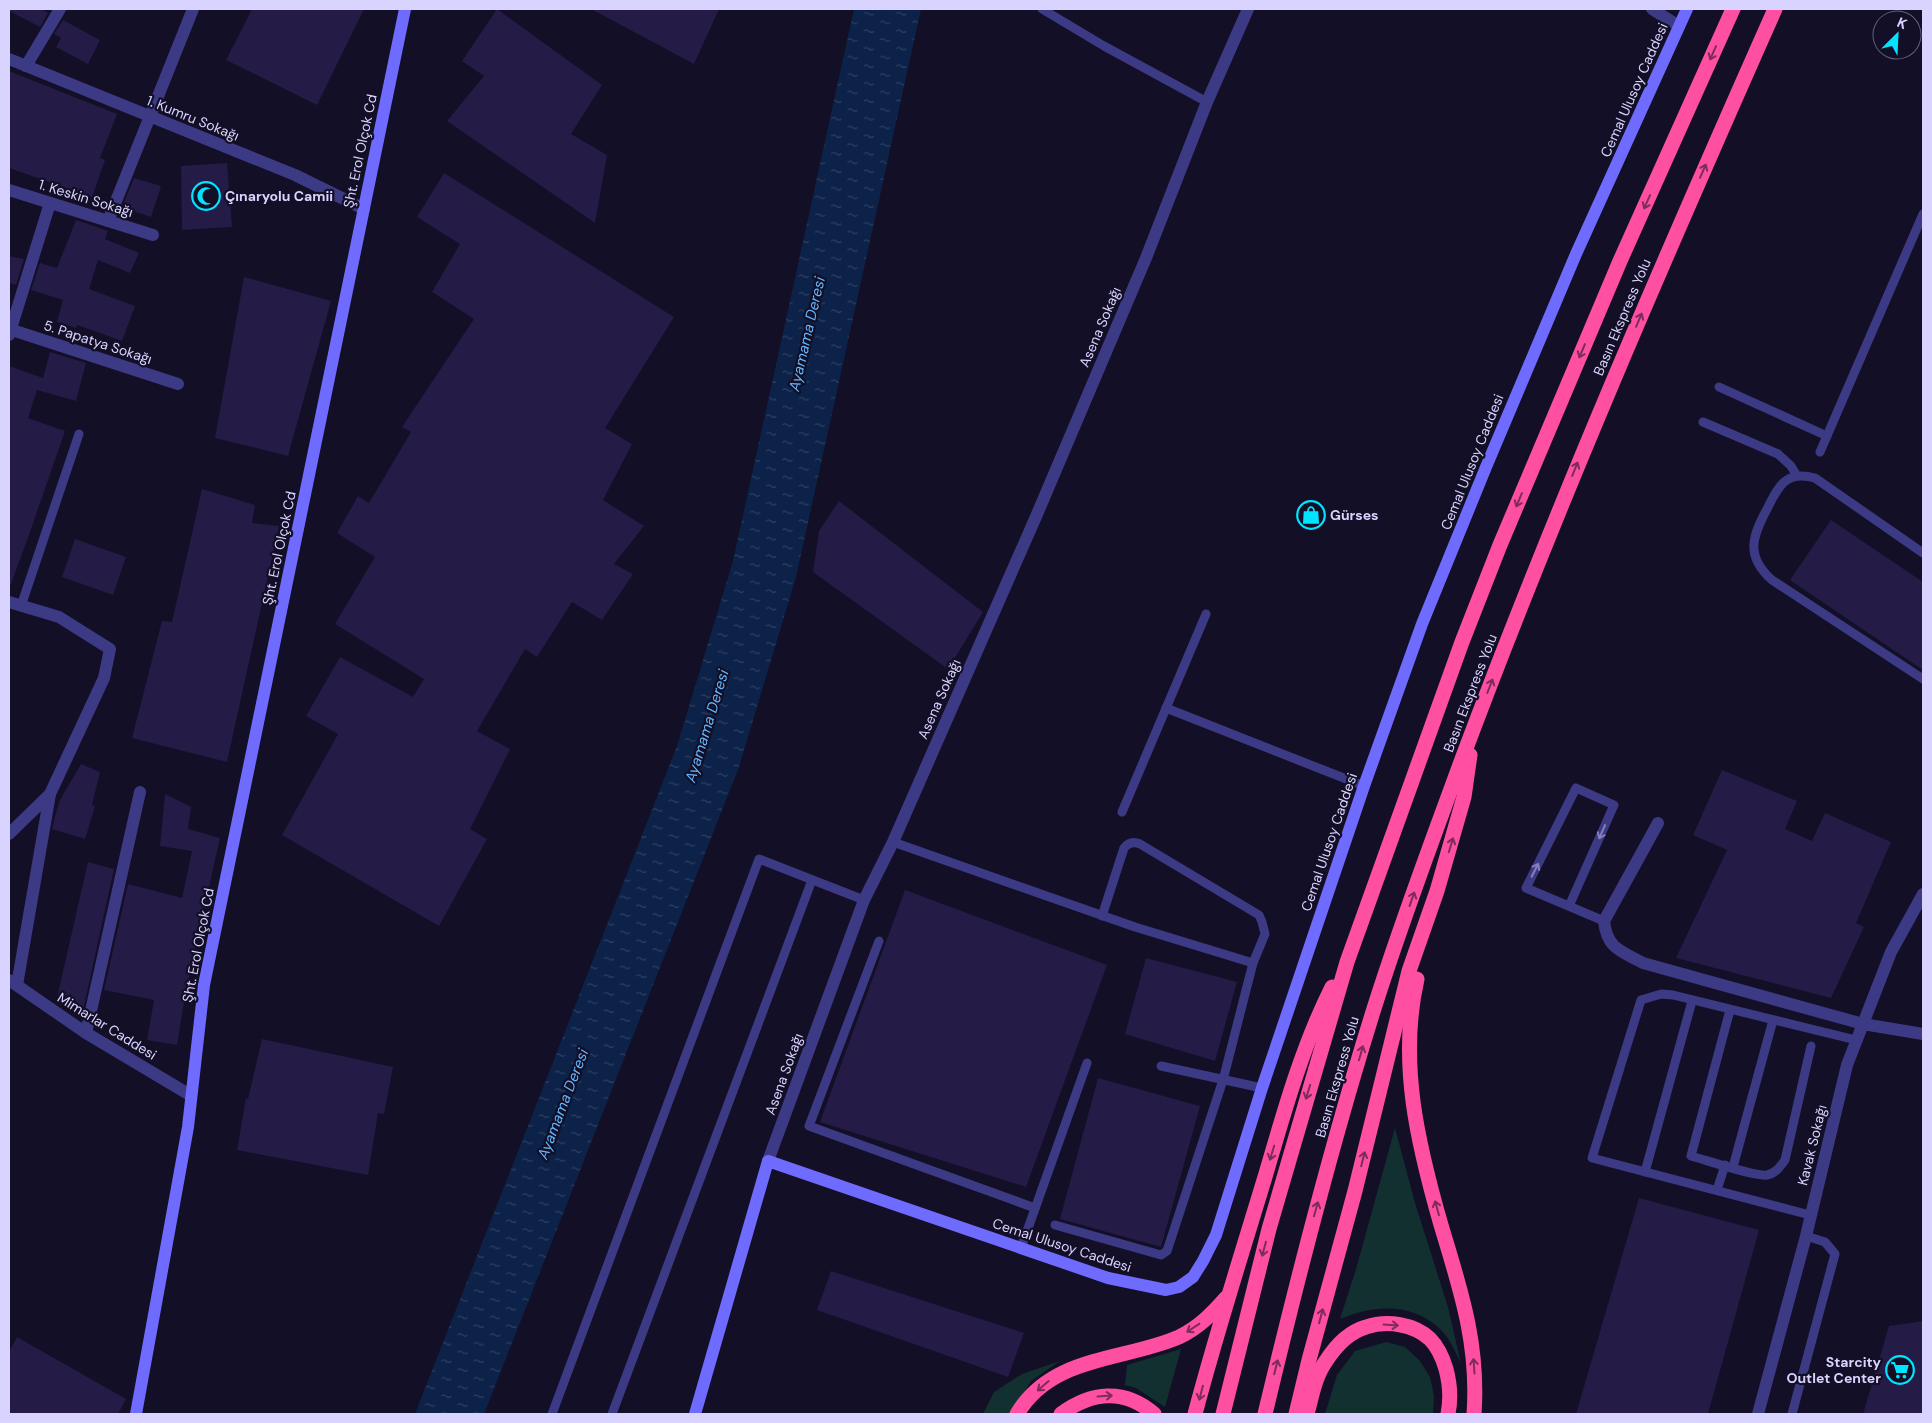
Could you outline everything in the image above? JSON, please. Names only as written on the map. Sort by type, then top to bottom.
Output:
[{"type":"highway","name":"Basın Ekspress Yolu","points":[[1223,1414],[1269,1229],[1347,962],[1459,651],[1500,545],[1620,261],[1733,9]]},
{"type":"highway","name":"Basın Ekspress Yolu","points":[[1265,1414],[1314,1216],[1373,1012],[1414,891],[1533,572],[1598,415],[1775,9]]},
{"type":"highway","points":[[1473,731],[1464,797],[1437,892],[1414,992],[1408,1053],[1414,1115],[1424,1164],[1469,1322],[1474,1353],[1476,1385],[1474,1414]]},
{"type":"highway","points":[[1296,1414],[1356,1191],[1409,971],[1437,892]]},
{"type":"highway","points":[[1195,1414],[1228,1295],[1301,1059],[1317,1017],[1347,962]]},
{"type":"highway","points":[[1017,1414],[1048,1381],[1068,1369],[1179,1336],[1195,1328],[1213,1313],[1228,1295]]},
{"type":"highway","points":[[1307,1414],[1317,1377],[1325,1362],[1337,1347],[1351,1334],[1365,1327],[1381,1324],[1398,1324],[1414,1328],[1431,1340],[1442,1358],[1450,1382],[1448,1414]]},
{"type":"highway","points":[[1061,1414],[1073,1405],[1093,1397],[1113,1395],[1134,1401],[1154,1414]]},
{"type":"main road","name":"Şht. Erol Olçok Cd","points":[[136,1414],[188,1126],[190,1095],[204,985],[405,9]]},
{"type":"main road","name":"Cemal Ulusoy Caddesi","points":[[768,1161],[1108,1278],[1166,1290],[1179,1287],[1193,1278],[1204,1261],[1216,1234],[1262,1088],[1364,786],[1422,624],[1576,254],[1687,9]]},
{"type":"main road","name":"Asena Sokağı","points":[[695,1414],[768,1161]]},
{"type":"street","points":[[26,66],[60,9]]},
{"type":"street","points":[[108,221],[193,9]]},
{"type":"street","name":"Asena Sokağı","points":[[768,1161],[864,900],[893,842],[1038,512],[1142,267],[1207,102],[1248,9]]},
{"type":"street","points":[[1652,9],[1679,26]]},
{"type":"street","name":"1. Kumru Sokağı","points":[[9,59],[294,176],[364,209]]},
{"type":"street","name":"1. Keskin Sokağı","points":[[9,190],[154,235]]},
{"type":"street","points":[[9,331],[50,203]]},
{"type":"street","name":"5. Papatya Sokağı","points":[[9,331],[178,384]]},
{"type":"street","points":[[13,983],[50,794],[104,678],[110,649],[59,617],[15,604]]},
{"type":"street","points":[[86,1033],[140,792]]},
{"type":"street","points":[[9,834],[50,794]]},
{"type":"street","points":[[1658,823],[1604,921],[1605,932],[1614,948],[1643,963],[1863,1024],[1923,1034]]},
{"type":"street","name":"Kavak Sokağı","points":[[1758,1414],[1806,1236],[1847,1065],[1891,952],[1923,894]]},
{"type":"street","name":"Mimarlar Caddesi","points":[[13,983],[86,1033],[190,1095]]},
{"type":"lane","points":[[1042,9],[1104,46],[1207,102]]},
{"type":"lane","points":[[1820,452],[1923,214]]},
{"type":"lane","points":[[1719,386],[1827,436]]},
{"type":"lane","points":[[1703,422],[1778,454],[1791,466],[1796,476]]},
{"type":"lane","points":[[15,604],[79,434]]},
{"type":"lane","points":[[1923,553],[1815,478],[1796,476],[1783,482],[1778,487],[1755,531],[1754,549],[1760,566],[1772,580],[1923,679]]},
{"type":"lane","points":[[1122,812],[1206,614]]},
{"type":"lane","points":[[1166,708],[1364,786]]},
{"type":"lane","points":[[1569,906],[1614,805],[1576,788],[1526,888],[1604,921]]},
{"type":"lane","points":[[893,842],[1102,916],[1253,963]]},
{"type":"lane","points":[[1055,1224],[1161,1255],[1169,1247],[1223,1080],[1253,963],[1265,934],[1259,914],[1136,843],[1130,843],[1124,848],[1102,916]]},
{"type":"lane","points":[[552,1414],[760,860],[864,900]]},
{"type":"lane","points":[[612,1414],[812,880]]},
{"type":"lane","points":[[879,941],[809,1126],[1035,1208]]},
{"type":"lane","points":[[1810,1215],[1592,1158],[1641,1000],[1662,994],[1673,995],[1856,1040]]},
{"type":"lane","points":[[1645,1172],[1692,1001]]},
{"type":"lane","points":[[1730,1010],[1691,1156],[1762,1175],[1774,1172],[1780,1167],[1785,1160],[1811,1046]]},
{"type":"lane","points":[[1717,1190],[1729,1166],[1773,1020]]},
{"type":"lane","points":[[1021,1248],[1087,1063]]},
{"type":"lane","points":[[1161,1066],[1262,1088]]},
{"type":"lane","points":[[1792,1414],[1836,1254],[1825,1242],[1806,1236]]},
{"type":"green space","points":[[1395,1128],[1415,1203],[1448,1307],[1461,1364],[1441,1330],[1418,1314],[1393,1309],[1380,1309],[1353,1314],[1340,1319],[1356,1269]]},
{"type":"green space","points":[[1386,1342],[1405,1347],[1420,1361],[1430,1377],[1434,1396],[1433,1414],[1325,1414],[1337,1375],[1355,1351]]},
{"type":"green space","points":[[1181,1349],[1165,1407],[1136,1388],[1125,1385],[1127,1365]]},
{"type":"green space","points":[[1060,1361],[1031,1381],[1012,1414],[983,1414],[994,1392],[1022,1374]]},
{"type":"water","name":"Ayamama Deresi","points":[[854,9],[921,9],[796,577],[739,767],[484,1414],[415,1414],[677,746],[733,561]]},
{"type":"building","points":[[9,9],[40,9],[48,13],[40,27],[9,11]]},
{"type":"building","points":[[252,9],[364,9],[317,105],[226,60]]},
{"type":"building","points":[[497,9],[602,85],[571,134],[607,155],[595,223],[447,121],[484,76],[462,61]]},
{"type":"building","points":[[591,9],[719,9],[694,64]]},
{"type":"building","points":[[63,20],[100,40],[88,64],[56,47],[61,38],[54,34]]},
{"type":"building","points":[[9,71],[117,114],[100,158],[105,160],[92,197],[9,168]]},
{"type":"building","name":"Çınaryolu Camii","points":[[227,163],[232,227],[182,230],[181,166]]},
{"type":"building","points":[[444,173],[674,317],[605,428],[632,444],[603,500],[644,526],[614,564],[633,574],[602,620],[572,602],[537,657],[525,649],[477,731],[510,749],[470,829],[487,839],[439,926],[282,835],[338,734],[306,716],[340,657],[413,697],[424,679],[335,624],[375,557],[337,533],[358,496],[369,503],[411,432],[402,427],[474,319],[432,292],[460,244],[417,217]]},
{"type":"building","points":[[134,178],[161,186],[151,217],[122,207]]},
{"type":"building","points":[[76,220],[108,231],[105,239],[139,253],[130,273],[98,260],[89,289],[135,306],[122,341],[77,325],[76,328],[57,322],[63,300],[31,290],[40,263],[57,268]]},
{"type":"building","points":[[9,256],[24,259],[16,285],[9,283]]},
{"type":"building","points":[[244,277],[331,301],[288,456],[215,438]]},
{"type":"building","points":[[50,352],[86,363],[76,401],[37,390],[28,418],[65,431],[11,584],[9,584],[9,366],[43,378]]},
{"type":"building","points":[[202,489],[255,505],[252,523],[279,526],[227,762],[132,738],[162,621],[172,622]]},
{"type":"building","points":[[839,501],[983,612],[948,669],[813,572],[819,531]]},
{"type":"building","points":[[1831,520],[1923,582],[1923,670],[1790,580]]},
{"type":"building","points":[[75,539],[126,557],[113,595],[62,577]]},
{"type":"building","points":[[81,764],[100,772],[92,805],[95,806],[85,839],[52,829],[60,800]]},
{"type":"building","points":[[1722,770],[1797,801],[1785,829],[1812,841],[1825,813],[1891,842],[1856,923],[1864,927],[1831,998],[1676,958],[1727,850],[1693,835]]},
{"type":"building","points":[[165,794],[191,807],[188,829],[220,838],[186,990],[177,1045],[147,1040],[154,1000],[104,990],[128,884],[182,898],[192,851],[160,846]]},
{"type":"building","points":[[88,862],[114,869],[82,1015],[56,1002]]},
{"type":"building","points":[[905,890],[1107,965],[1026,1187],[820,1122]]},
{"type":"building","points":[[1146,958],[1237,982],[1215,1061],[1125,1034]]},
{"type":"building","points":[[262,1039],[393,1067],[384,1114],[378,1113],[368,1175],[237,1150],[246,1098],[248,1099]]},
{"type":"building","points":[[1098,1078],[1200,1106],[1161,1247],[1060,1219]]},
{"type":"building","points":[[1639,1198],[1759,1230],[1708,1414],[1576,1414]]},
{"type":"building","points":[[831,1271],[1024,1333],[1008,1377],[817,1310]]},
{"type":"building","name":"Starcity Outlet Center","points":[[1923,1321],[1923,1414],[1863,1414],[1889,1326]]},
{"type":"building","points":[[17,1337],[126,1399],[118,1414],[9,1414],[9,1352]]},
{"type":"place","name":"Çınaryolu Camii","points":[[206,196]]},
{"type":"place","name":"Gürses","points":[[1311,515]]},
{"type":"place","name":"Starcity Outlet Center","points":[[1900,1370]]}]
